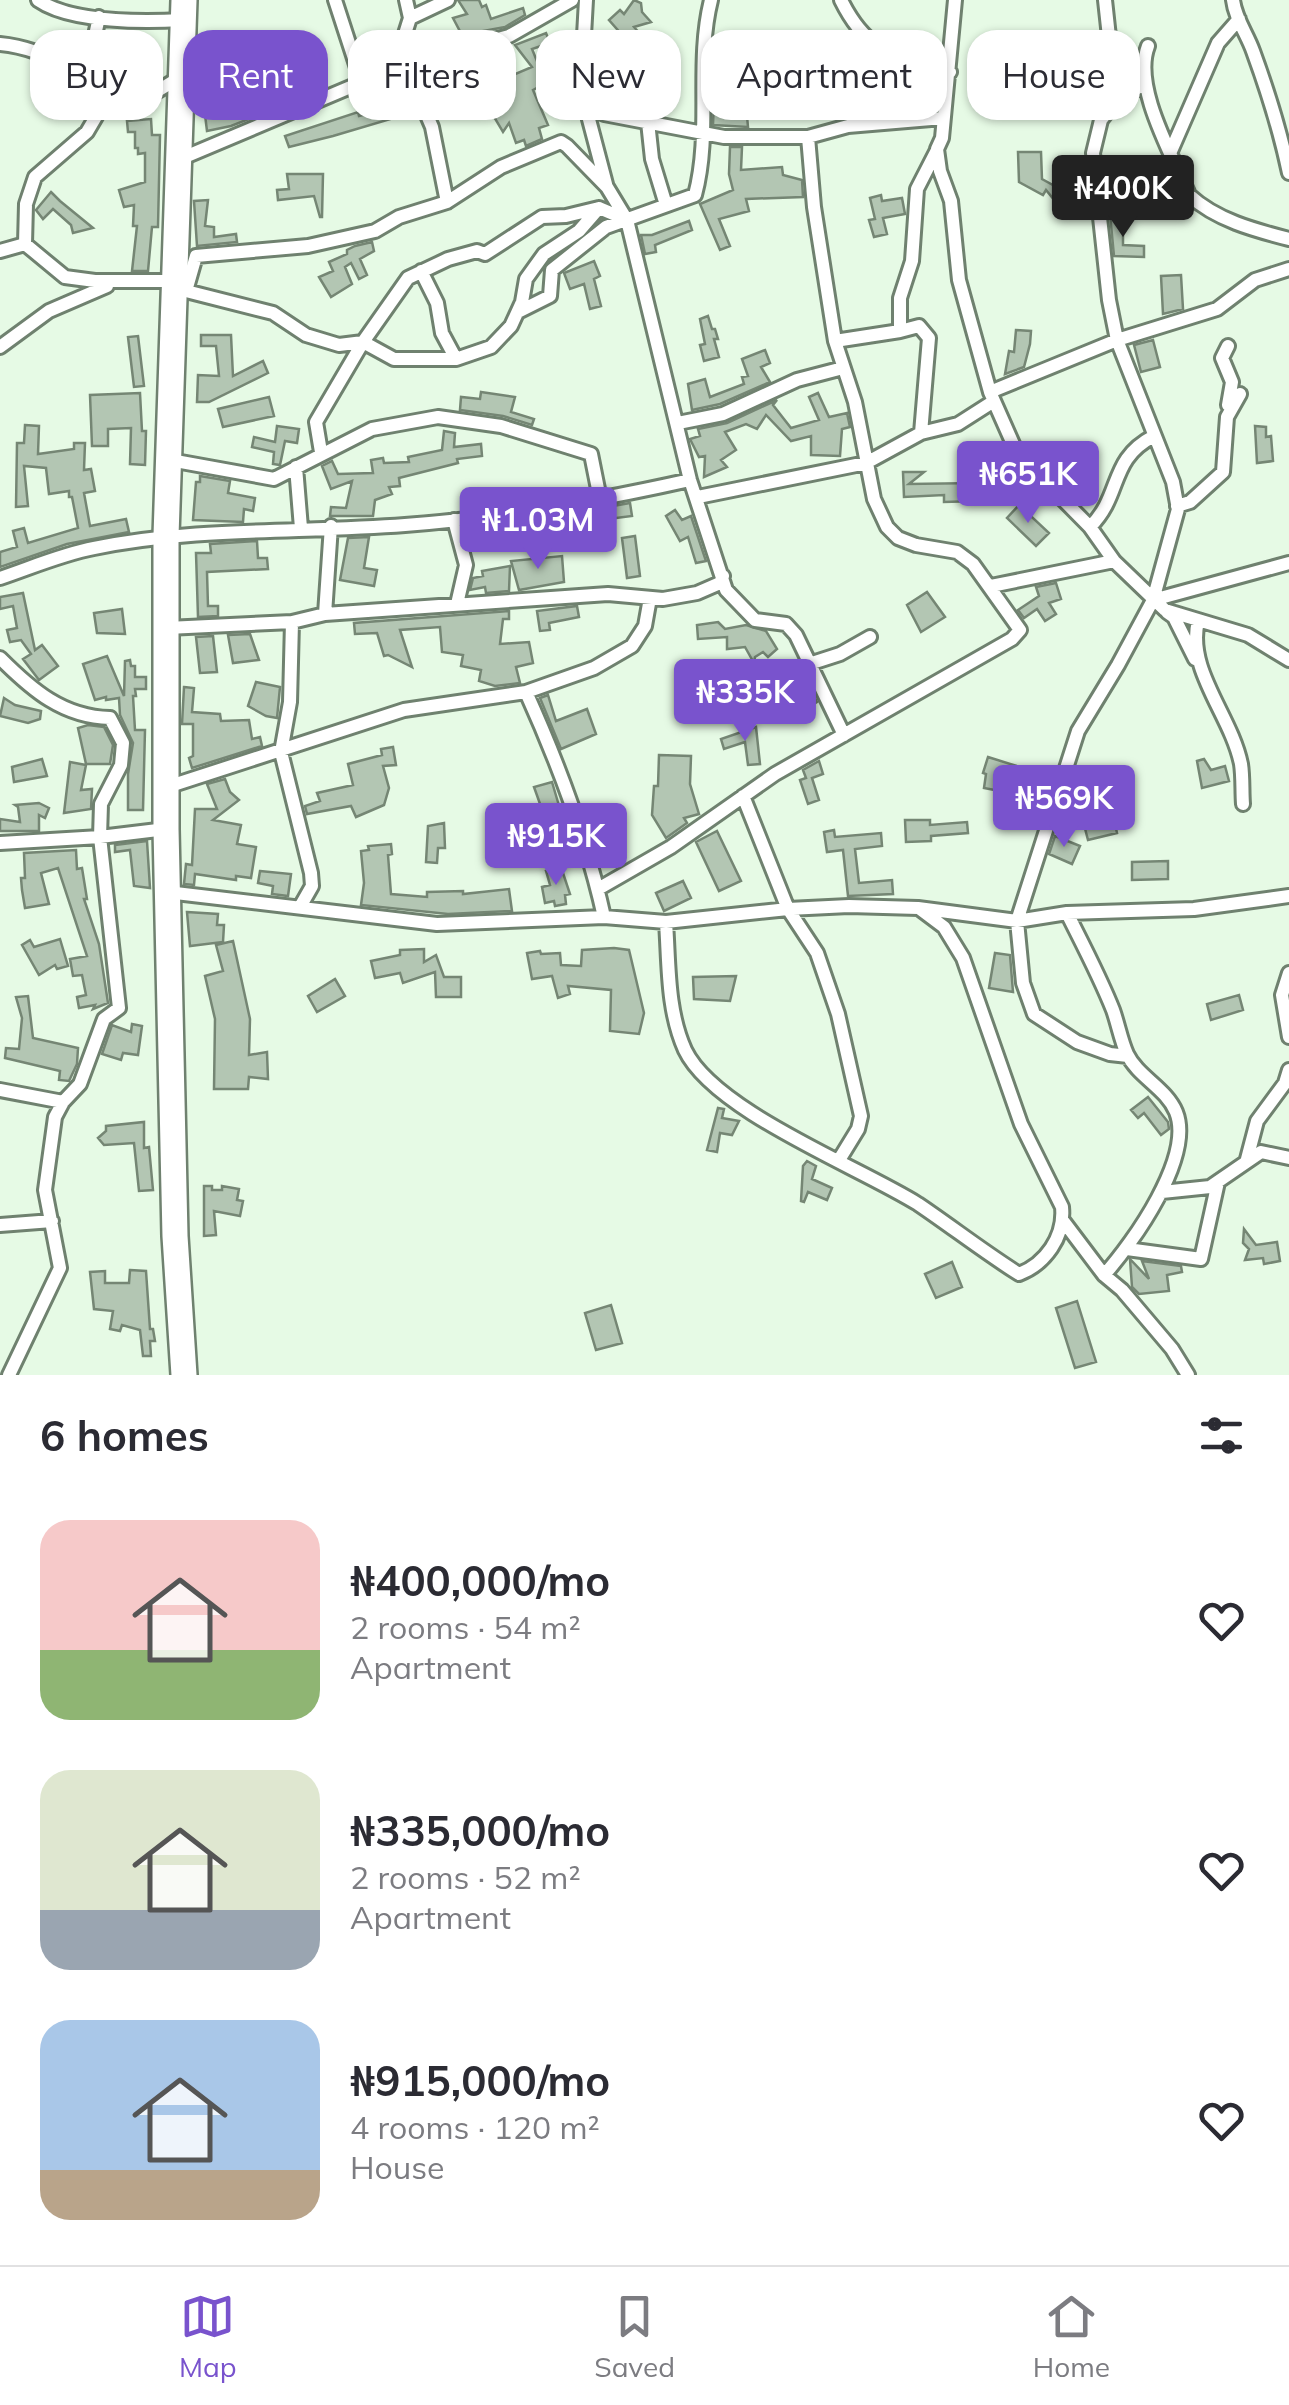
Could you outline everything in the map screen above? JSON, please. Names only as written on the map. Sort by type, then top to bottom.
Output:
[{"type":"highway","points":[[184,10],[179,286],[166,536],[166,829],[176,1236],[184,1375]]},
{"type":"street","points":[[38,0],[82,17],[100,16],[124,22],[184,10]]},
{"type":"street","points":[[335,0],[348,40]]},
{"type":"street","points":[[406,0],[410,18],[406,30]]},
{"type":"street","points":[[410,18],[448,0]]},
{"type":"street","points":[[584,30],[586,0]]},
{"type":"street","points":[[518,312],[550,296],[552,270],[606,228],[695,195],[702,167],[704,36],[711,0]]},
{"type":"street","points":[[841,0],[854,26],[870,42],[886,52],[950,72]]},
{"type":"street","points":[[947,89],[955,0]]},
{"type":"street","points":[[1105,0],[1110,46],[1144,84]]},
{"type":"street","points":[[1233,0],[1279,122],[1289,173]]},
{"type":"street","points":[[516,33],[541,21],[567,1]]},
{"type":"street","points":[[96,30],[100,16]]},
{"type":"street","points":[[1171,151],[1218,43],[1239,20]]},
{"type":"street","points":[[0,44],[30,51]]},
{"type":"street","points":[[1148,46],[1142,60],[1144,84],[1189,195],[1204,208],[1289,239]]},
{"type":"street","points":[[163,88],[182,76]]},
{"type":"street","points":[[1128,1056],[1077,1042],[1034,1014],[1022,983],[1017,921],[1078,732],[1152,600],[1177,506],[1173,482],[1117,340],[1092,153],[1101,120],[1117,100],[1144,84]]},
{"type":"street","points":[[180,159],[348,86]]},
{"type":"street","points":[[94,120],[87,132],[35,178],[26,204],[26,244],[65,277],[179,286],[273,313],[306,335],[340,345],[363,342],[394,359],[456,358],[491,347],[511,326],[526,279],[544,254],[579,231],[598,208]]},
{"type":"street","points":[[428,120],[447,202]]},
{"type":"street","points":[[589,120],[606,187]]},
{"type":"street","points":[[637,120],[703,134],[808,137],[848,126],[918,120]]},
{"type":"street","points":[[900,332],[900,298],[912,262],[918,189],[942,138],[942,120]]},
{"type":"street","points":[[648,122],[652,159],[666,205]]},
{"type":"street","points":[[598,889],[844,735],[1012,640],[1020,630],[973,564],[957,552],[898,538],[887,527],[874,499],[855,402],[835,341],[814,207],[808,137]]},
{"type":"street","points":[[179,286],[196,256],[344,240],[375,231],[399,217],[447,202],[501,167],[560,142],[606,187],[627,220],[690,480],[726,590],[755,620],[786,624],[796,635],[844,735]]},
{"type":"street","points":[[936,149],[951,201],[959,280],[992,396],[1017,453],[1090,528],[1114,561],[1174,617],[1230,730],[1241,765],[1243,804]]},
{"type":"street","points":[[321,452],[316,422],[363,342],[408,278],[478,251],[485,254],[542,218],[598,208],[627,220]]},
{"type":"street","points":[[0,251],[26,244]]},
{"type":"street","points":[[698,497],[866,463],[921,433],[958,424],[992,396],[1117,340],[1217,309],[1255,280],[1289,269]]},
{"type":"street","points":[[420,271],[437,303],[442,333],[456,358]]},
{"type":"street","points":[[0,347],[49,311],[99,288],[134,280]]},
{"type":"street","points":[[835,341],[919,326],[929,338],[921,433]]},
{"type":"street","points":[[1228,346],[1222,358],[1232,382],[1229,416]]},
{"type":"street","points":[[678,423],[723,414],[797,380],[843,368]]},
{"type":"street","points":[[1177,506],[1190,502],[1223,472],[1224,432],[1240,394]]},
{"type":"street","points":[[170,460],[274,479],[372,429],[438,417],[487,424],[591,454],[600,499]]},
{"type":"street","points":[[1090,528],[1105,512],[1127,454],[1154,436]]},
{"type":"street","points":[[296,467],[301,528]]},
{"type":"street","points":[[0,578],[90,548],[166,536],[330,526],[401,526],[600,499],[690,480]]},
{"type":"street","points":[[454,520],[466,565],[457,604]]},
{"type":"street","points":[[325,614],[330,526]]},
{"type":"street","points":[[991,586],[1114,561]]},
{"type":"street","points":[[1152,600],[1289,563]]},
{"type":"street","points":[[167,628],[292,622],[325,614],[608,594],[663,599],[697,593],[720,582],[723,576]]},
{"type":"street","points":[[167,788],[404,710],[526,692],[594,668],[632,646],[645,626],[650,598]]},
{"type":"street","points":[[1165,610],[1248,635],[1289,660]]},
{"type":"street","points":[[1196,661],[1198,621]]},
{"type":"street","points":[[292,622],[290,702],[282,752],[312,873],[312,886],[300,907]]},
{"type":"street","points":[[809,664],[870,638]]},
{"type":"street","points":[[0,658],[44,698],[70,711],[110,718],[123,742],[121,766],[101,804],[100,837],[118,1008],[104,1019],[80,1084],[55,1117],[45,1190],[60,1268],[10,1375]]},
{"type":"street","points":[[526,692],[548,742],[604,917]]},
{"type":"street","points":[[743,796],[788,909],[817,953],[838,1014],[862,1116],[838,1160]]},
{"type":"street","points":[[0,842],[166,829]]},
{"type":"street","points":[[168,892],[437,924],[604,917],[666,922],[788,909],[918,908],[1017,921],[1067,913],[1194,909],[1289,896]]},
{"type":"street","points":[[918,908],[944,927],[963,958],[1021,1124],[1062,1208],[1064,1222],[1104,1275],[1122,1290],[1172,1349],[1188,1375]]},
{"type":"street","points":[[1067,913],[1113,1010],[1128,1056],[1160,1088],[1176,1114],[1178,1135],[1162,1192],[1127,1249],[1104,1275]]},
{"type":"street","points":[[666,922],[672,1013],[686,1052],[703,1075],[799,1141],[916,1204],[1018,1274],[1037,1267],[1064,1222]]},
{"type":"street","points":[[1289,973],[1282,995],[1289,1038]]},
{"type":"street","points":[[1247,1158],[1257,1122],[1285,1083],[1289,1070]]},
{"type":"street","points":[[0,1090],[63,1102]]},
{"type":"street","points":[[1162,1192],[1210,1187],[1261,1152],[1289,1158]]},
{"type":"street","points":[[1127,1249],[1201,1259],[1218,1182]]},
{"type":"street","points":[[0,1225],[52,1222]]},
{"type":"building","points":[[458,0],[479,0],[482,7],[486,5],[491,19],[523,8],[525,15],[505,27],[459,30],[453,18],[467,14]]},
{"type":"building","points":[[634,0],[641,3],[642,12],[651,22],[634,27],[637,30],[618,30],[609,20],[620,10],[624,14]]},
{"type":"building","points":[[536,37],[536,48],[532,49],[536,59],[536,120],[546,120],[548,125],[539,128],[542,139],[526,146],[524,140],[516,143],[509,123],[503,132],[496,120],[516,120],[516,74],[532,67],[516,45]]},
{"type":"building","points":[[348,115],[348,120],[387,120],[289,147],[285,136]]},
{"type":"building","points":[[151,120],[152,135],[160,135],[158,227],[152,227],[148,271],[132,271],[137,226],[133,226],[134,205],[124,207],[119,190],[145,182],[145,153],[138,154],[135,132],[128,132],[127,121]]},
{"type":"building","points":[[206,120],[246,120],[231,126],[207,131]]},
{"type":"building","points":[[713,120],[747,120],[748,127],[713,125]]},
{"type":"building","points":[[730,147],[742,147],[741,170],[782,167],[783,175],[802,180],[803,197],[746,199],[749,211],[719,219],[730,246],[720,250],[700,204],[733,190]]},
{"type":"building","points":[[1018,152],[1041,152],[1042,179],[1062,190],[1066,186],[1069,190],[1079,173],[1088,196],[1077,199],[1082,205],[1068,217],[1046,190],[1043,195],[1019,182]]},
{"type":"building","points":[[287,174],[323,174],[322,217],[314,196],[278,200],[277,190],[289,189]]},
{"type":"building","points":[[51,192],[93,228],[73,233],[71,225],[53,209],[43,219],[36,210]]},
{"type":"building","points":[[881,195],[882,201],[902,198],[905,214],[883,218],[887,234],[874,237],[869,220],[875,219],[870,198]]},
{"type":"building","points":[[208,200],[205,226],[214,227],[214,237],[236,234],[237,242],[197,246],[194,201]]},
{"type":"building","points":[[1110,214],[1123,214],[1123,245],[1144,246],[1144,257],[1114,256]]},
{"type":"building","points":[[689,221],[692,230],[655,245],[656,252],[645,254],[641,235],[652,235]]},
{"type":"building","points":[[372,242],[374,251],[360,259],[367,275],[359,279],[351,263],[345,267],[352,284],[331,297],[319,277],[333,271],[329,262],[355,246]]},
{"type":"building","points":[[594,261],[600,276],[594,279],[601,306],[590,309],[584,284],[570,289],[564,273]]},
{"type":"building","points":[[1181,275],[1183,309],[1163,314],[1161,276]]},
{"type":"building","points":[[708,316],[718,339],[714,339],[719,357],[704,361],[700,319]]},
{"type":"building","points":[[1016,330],[1031,331],[1030,344],[1024,367],[1005,374],[1009,351],[1014,352]]},
{"type":"building","points":[[201,335],[231,335],[233,376],[263,361],[268,373],[209,402],[197,402],[198,375],[219,376],[216,346],[201,346]]},
{"type":"building","points":[[138,336],[144,386],[134,387],[128,337]]},
{"type":"building","points":[[1153,340],[1160,367],[1141,372],[1134,345]]},
{"type":"building","points":[[765,350],[770,363],[761,367],[770,382],[720,404],[692,410],[688,384],[705,379],[710,397],[744,384],[742,377],[748,376],[742,359]]},
{"type":"building","points":[[481,392],[515,397],[511,412],[534,419],[532,425],[460,410],[461,397],[480,399]]},
{"type":"building","points":[[140,393],[142,431],[146,431],[145,465],[130,464],[131,428],[108,429],[108,446],[92,446],[90,395]]},
{"type":"building","points":[[818,393],[829,417],[847,413],[850,427],[842,429],[840,456],[811,455],[811,436],[791,441],[766,415],[757,429],[746,424],[725,432],[736,450],[721,460],[727,467],[704,477],[705,456],[699,457],[690,439],[700,436],[698,429],[727,423],[777,400],[773,405],[791,428],[819,420],[809,397]]},
{"type":"building","points":[[269,397],[274,416],[223,427],[218,409]]},
{"type":"building","points":[[25,425],[39,426],[38,454],[74,449],[74,443],[85,443],[84,470],[91,469],[95,491],[84,493],[90,526],[126,519],[129,532],[67,544],[0,567],[0,552],[17,547],[13,531],[24,528],[28,543],[78,528],[69,491],[49,494],[46,468],[24,466],[28,506],[16,507],[17,443],[24,443]]},
{"type":"building","points":[[277,426],[299,429],[297,443],[285,441],[280,465],[273,464],[274,452],[252,447],[254,437],[275,442]]},
{"type":"building","points":[[1255,426],[1266,427],[1266,437],[1271,436],[1273,461],[1257,463]]},
{"type":"building","points":[[444,431],[455,433],[454,447],[481,444],[482,456],[457,459],[458,463],[399,478],[400,486],[389,487],[392,494],[375,500],[373,516],[330,516],[331,507],[346,508],[352,481],[331,489],[322,466],[332,461],[338,474],[373,473],[371,460],[409,462],[408,457],[442,450]]},
{"type":"building","points":[[903,472],[924,472],[909,484],[978,483],[978,501],[944,502],[944,495],[904,497]]},
{"type":"building","points":[[200,476],[230,481],[228,493],[255,498],[253,511],[244,509],[243,522],[193,520],[196,482],[200,482]]},
{"type":"building","points":[[630,503],[632,516],[553,526],[551,517]]},
{"type":"building","points":[[1019,505],[1049,533],[1036,546],[1007,518]]},
{"type":"building","points":[[675,510],[682,520],[691,516],[706,561],[696,563],[688,537],[680,541],[666,516]]},
{"type":"building","points":[[635,536],[640,576],[627,578],[622,538]]},
{"type":"building","points":[[369,537],[364,568],[377,570],[374,586],[340,580],[348,538]]},
{"type":"building","points":[[257,541],[258,558],[267,558],[268,569],[207,572],[208,606],[218,606],[218,616],[198,617],[196,553],[211,553],[210,544]]},
{"type":"building","points":[[562,556],[564,582],[519,590],[511,561]]},
{"type":"building","points":[[510,566],[509,591],[486,593],[485,587],[470,590],[473,578],[483,576],[482,571]]},
{"type":"building","points":[[1056,583],[1061,599],[1049,603],[1056,614],[1045,621],[1037,609],[1024,618],[1018,610],[1039,596],[1036,587]]},
{"type":"building","points":[[927,592],[945,617],[921,632],[907,605]]},
{"type":"building","points":[[23,593],[35,650],[42,645],[58,666],[39,680],[23,659],[31,654],[21,640],[10,642],[7,630],[17,628],[13,606],[0,609],[0,597]]},
{"type":"building","points":[[577,606],[579,617],[549,623],[550,630],[540,631],[537,611]]},
{"type":"building","points":[[122,609],[125,634],[97,633],[94,613]]},
{"type":"building","points":[[509,611],[509,619],[503,619],[500,644],[529,642],[533,663],[516,667],[520,683],[495,686],[479,681],[481,670],[461,666],[463,655],[442,652],[440,627],[400,630],[412,667],[384,656],[377,633],[355,634],[354,623]]},
{"type":"building","points":[[718,622],[725,629],[746,625],[766,631],[777,649],[768,657],[763,652],[755,657],[754,663],[745,647],[727,649],[727,637],[698,639],[697,625]]},
{"type":"building","points":[[250,634],[259,660],[233,663],[228,635]]},
{"type":"building","points":[[213,636],[217,672],[200,673],[196,637]]},
{"type":"building","points":[[107,656],[124,696],[125,661],[130,660],[131,666],[135,666],[135,677],[146,677],[146,689],[135,689],[133,696],[135,730],[145,730],[143,810],[128,810],[133,743],[120,715],[119,698],[95,700],[83,664]]},
{"type":"building","points":[[799,665],[817,702],[802,711],[790,693],[775,701],[765,682]]},
{"type":"building","points":[[256,682],[280,687],[277,718],[248,706]]},
{"type":"building","points":[[184,687],[194,688],[192,712],[220,714],[221,721],[249,720],[252,739],[260,737],[262,746],[192,768],[189,758],[193,756],[193,724],[182,724]]},
{"type":"building","points":[[548,695],[556,721],[587,709],[596,734],[561,749],[540,698]]},
{"type":"building","points":[[4,698],[41,711],[40,719],[28,723],[0,716]]},
{"type":"building","points":[[104,727],[113,745],[110,764],[86,764],[78,728]]},
{"type":"building","points":[[756,727],[760,764],[748,765],[745,742],[724,749],[721,739]]},
{"type":"building","points":[[393,747],[396,765],[383,766],[389,788],[384,805],[356,817],[351,806],[307,814],[305,806],[320,801],[317,793],[353,785],[348,764],[382,755],[381,749]]},
{"type":"building","points":[[659,755],[691,756],[690,784],[699,814],[684,818],[687,823],[666,838],[652,815]]},
{"type":"building","points":[[988,757],[1023,768],[1020,784],[1006,780],[1005,792],[984,788]]},
{"type":"building","points":[[42,759],[47,776],[14,782],[12,767]]},
{"type":"building","points":[[1204,759],[1211,770],[1225,766],[1229,781],[1202,788],[1197,761]]},
{"type":"building","points":[[819,761],[823,774],[812,778],[819,800],[808,804],[800,780],[806,778],[803,770]]},
{"type":"building","points":[[70,762],[86,765],[81,790],[92,789],[91,809],[64,813]]},
{"type":"building","points":[[225,779],[230,792],[239,800],[213,820],[241,825],[237,844],[256,847],[251,878],[236,876],[236,880],[195,874],[194,885],[184,884],[186,864],[192,865],[195,809],[217,809],[207,784]]},
{"type":"building","points":[[552,782],[565,826],[535,834],[531,819],[544,815],[534,787]]},
{"type":"building","points":[[39,803],[49,808],[45,818],[39,815],[39,831],[0,831],[0,819],[20,822],[15,805]]},
{"type":"building","points":[[1112,810],[1117,833],[1088,840],[1082,817]]},
{"type":"building","points":[[905,820],[930,820],[930,825],[967,822],[968,833],[906,842]]},
{"type":"building","points":[[444,823],[445,848],[438,848],[437,863],[426,862],[428,826]]},
{"type":"building","points":[[834,830],[835,837],[881,833],[882,846],[855,849],[859,883],[892,880],[893,894],[848,896],[843,850],[827,852],[824,832]]},
{"type":"building","points":[[717,831],[741,881],[719,891],[696,842]]},
{"type":"building","points":[[1055,836],[1080,846],[1072,864],[1049,854]]},
{"type":"building","points":[[147,841],[150,888],[134,886],[130,850],[115,852],[115,845]]},
{"type":"building","points":[[391,844],[391,894],[427,897],[427,892],[463,894],[509,889],[512,911],[448,914],[361,905],[361,851],[369,850],[368,846]]},
{"type":"building","points":[[76,850],[77,869],[82,868],[84,899],[99,944],[108,1003],[93,1009],[95,1005],[79,1008],[77,997],[86,995],[82,975],[73,976],[70,959],[87,956],[58,868],[41,873],[49,904],[25,908],[22,890],[24,853]]},
{"type":"building","points":[[1168,861],[1168,879],[1132,880],[1132,862]]},
{"type":"building","points":[[561,867],[570,894],[565,895],[566,904],[555,906],[554,901],[545,903],[542,887],[550,885],[546,871]]},
{"type":"building","points":[[260,871],[291,874],[288,896],[272,894],[273,886],[258,883]]},
{"type":"building","points":[[683,881],[691,898],[664,911],[656,893]]},
{"type":"building","points":[[187,912],[218,914],[217,925],[224,925],[223,942],[190,946]]},
{"type":"building","points":[[60,939],[68,966],[57,969],[55,965],[39,975],[22,945],[30,940],[34,947]]},
{"type":"building","points":[[233,941],[250,1019],[249,1055],[267,1052],[268,1079],[249,1077],[248,1089],[214,1089],[215,1019],[205,976],[223,971],[216,945]]},
{"type":"building","points":[[424,949],[424,962],[436,955],[444,977],[461,977],[461,997],[436,997],[435,972],[403,983],[400,973],[375,978],[371,961],[400,955],[400,950]]},
{"type":"building","points":[[582,950],[629,950],[644,1013],[639,1034],[610,1031],[611,990],[568,986],[570,994],[558,998],[552,976],[532,979],[527,953],[560,953],[561,965],[581,966]]},
{"type":"building","points":[[995,953],[1010,955],[1013,992],[989,988]]},
{"type":"building","points":[[736,976],[730,1001],[694,999],[693,977]]},
{"type":"building","points":[[335,979],[345,996],[317,1012],[308,996]]},
{"type":"building","points":[[1239,995],[1243,1010],[1211,1020],[1207,1004]]},
{"type":"building","points":[[28,996],[33,1038],[78,1048],[77,1064],[69,1081],[59,1080],[60,1071],[5,1058],[6,1048],[19,1049],[22,1018],[16,997]]},
{"type":"building","points":[[132,1024],[142,1026],[138,1055],[123,1053],[121,1060],[102,1054],[112,1025],[131,1032]]},
{"type":"building","points":[[1148,1097],[1168,1122],[1169,1129],[1161,1135],[1144,1113],[1138,1118],[1131,1110]]},
{"type":"building","points":[[718,1108],[724,1109],[722,1118],[739,1121],[732,1135],[720,1133],[717,1152],[707,1150]]},
{"type":"building","points":[[144,1122],[144,1148],[149,1147],[153,1190],[139,1191],[134,1143],[104,1145],[98,1138],[106,1126]]},
{"type":"building","points":[[807,1161],[816,1166],[812,1179],[832,1188],[827,1200],[808,1192],[801,1201],[803,1166]]},
{"type":"building","points":[[204,1186],[212,1186],[212,1190],[222,1190],[222,1186],[239,1189],[237,1200],[243,1201],[240,1216],[214,1211],[216,1235],[204,1236]]},
{"type":"building","points":[[1244,1229],[1256,1245],[1277,1242],[1280,1261],[1264,1264],[1263,1258],[1245,1260],[1249,1249],[1243,1243]]},
{"type":"building","points":[[1130,1259],[1149,1279],[1142,1261],[1181,1266],[1182,1272],[1167,1275],[1169,1291],[1139,1294],[1132,1287]]},
{"type":"building","points":[[952,1262],[962,1287],[936,1298],[925,1274]]},
{"type":"building","points":[[130,1270],[146,1271],[150,1329],[155,1341],[150,1341],[151,1356],[143,1356],[140,1330],[122,1325],[120,1331],[110,1329],[113,1311],[94,1309],[90,1272],[105,1271],[105,1283],[129,1283]]},
{"type":"building","points":[[1077,1301],[1096,1362],[1075,1368],[1056,1308]]},
{"type":"building","points":[[611,1305],[622,1343],[596,1350],[585,1313]]}]
